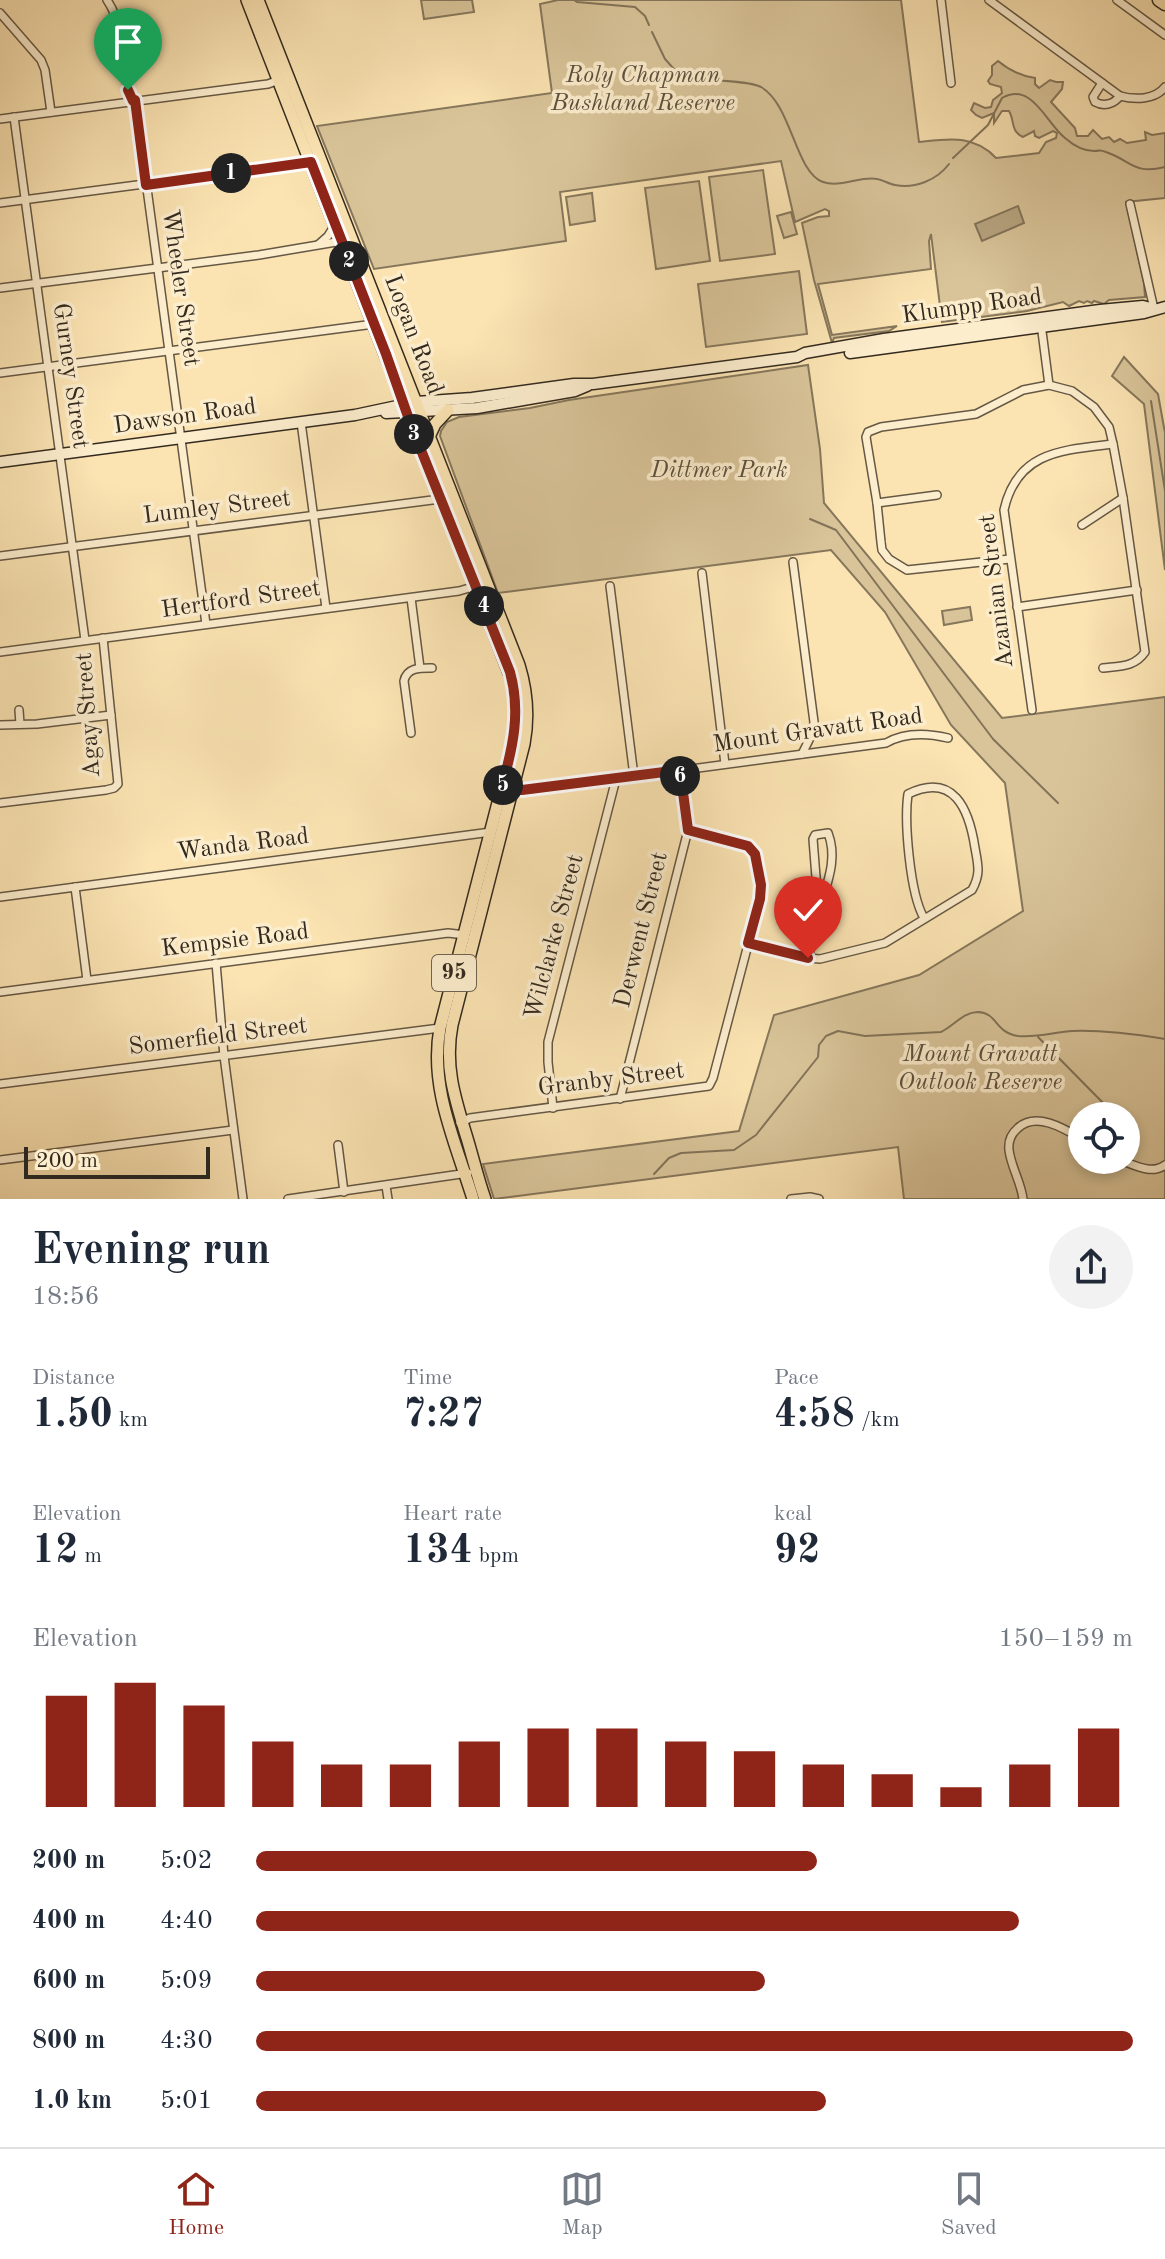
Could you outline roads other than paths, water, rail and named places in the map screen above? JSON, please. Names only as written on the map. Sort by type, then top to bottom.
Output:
[{"type":"highway","points":[[1159,0],[1165,4]]},
{"type":"main road","name":"Logan Road","points":[[247,0],[283,78],[346,239],[411,408],[440,499],[519,665],[526,697],[526,734],[491,832],[449,1047],[450,1078],[462,1121],[473,1199]]},
{"type":"main road","name":"Logan Road","points":[[258,0],[335,225],[346,239],[374,324],[411,408],[429,437],[481,584]]},
{"type":"main road","name":"Klumpp Road","points":[[411,408],[574,384],[797,357],[884,339],[1041,322],[1143,306],[1159,308]]},
{"type":"main road","name":"Klumpp Road","points":[[411,408],[448,410],[525,401],[575,391],[593,384]]},
{"type":"main road","name":"Dawson Road","points":[[0,462],[411,408]]},
{"type":"main road","points":[[429,437],[435,424],[448,410]]},
{"type":"main road","name":"Logan Road","points":[[485,1199],[452,1133],[438,1082],[436,1051],[508,787]]},
{"type":"street","name":"Wheeler Street","points":[[107,0],[120,27],[128,90],[134,100],[206,624]]},
{"type":"street","points":[[941,0],[951,83]]},
{"type":"street","points":[[989,0],[1120,96],[1137,99],[1154,96],[1165,87]]},
{"type":"street","points":[[1117,0],[1165,35]]},
{"type":"street","points":[[0,13],[41,60],[51,112]]},
{"type":"street","points":[[0,119],[268,84],[283,78]]},
{"type":"street","points":[[1102,83],[1093,97],[1095,102],[1111,104],[1120,96]]},
{"type":"street","name":"Gurney Street","points":[[14,117],[85,640]]},
{"type":"street","points":[[0,203],[311,162]]},
{"type":"street","points":[[1130,204],[1159,308]]},
{"type":"street","points":[[317,246],[335,225]]},
{"type":"street","points":[[0,288],[317,246],[346,239]]},
{"type":"street","points":[[1041,322],[1049,385]]},
{"type":"street","points":[[0,373],[374,324]]},
{"type":"street","points":[[1010,559],[907,570],[896,565],[882,550],[867,444],[868,432],[881,427],[976,414],[1023,390],[1049,385],[1072,391],[1094,407],[1109,427],[1113,444],[1145,652],[1133,664],[1103,668]]},
{"type":"street","points":[[301,422],[326,608]]},
{"type":"street","name":"Azanian Street","points":[[1032,710],[1004,510],[1007,494],[1020,475],[1048,454],[1113,444]]},
{"type":"street","points":[[877,503],[937,495]]},
{"type":"street","points":[[1082,525],[1123,498]]},
{"type":"street","name":"Lumley Street","points":[[0,556],[440,499]]},
{"type":"street","points":[[793,562],[814,722],[802,754]]},
{"type":"street","points":[[702,573],[725,764]]},
{"type":"street","name":"Hertford Street","points":[[0,652],[411,598],[459,591],[481,584]]},
{"type":"street","points":[[610,586],[634,776]]},
{"type":"street","points":[[1017,607],[1137,590]]},
{"type":"street","points":[[411,598],[420,668]]},
{"type":"street","name":"Agay Street","points":[[0,803],[114,788],[118,784],[103,638]]},
{"type":"street","points":[[411,733],[404,681],[409,671],[432,668]]},
{"type":"street","points":[[19,710],[20,724]]},
{"type":"street","points":[[0,725],[111,715]]},
{"type":"street","name":"Mount Gravatt Road","points":[[508,787],[522,790],[616,779],[886,743],[894,738],[917,734],[948,738]]},
{"type":"street","name":"Derwent Street","points":[[620,1099],[688,830],[680,770]]},
{"type":"street","name":"Wilclarke Street","points":[[553,1108],[548,1042],[616,779]]},
{"type":"street","points":[[748,943],[820,959],[885,943],[972,890],[978,879],[971,825],[963,805],[949,792],[937,788],[918,789],[908,794],[905,816],[916,899],[924,918]]},
{"type":"street","name":"Granby Street","points":[[462,1121],[709,1086],[717,1066],[761,885],[755,854],[748,846],[688,830]]},
{"type":"street","name":"Wanda Road","points":[[0,897],[491,832]]},
{"type":"street","points":[[808,958],[828,886],[833,846],[828,833],[815,835],[813,839],[821,903]]},
{"type":"street","points":[[75,887],[87,980]]},
{"type":"street","name":"Kempsie Road","points":[[0,992],[448,933],[469,936]]},
{"type":"street","points":[[216,963],[224,1056],[243,1199]]},
{"type":"street","name":"Somerfield Street","points":[[0,1084],[440,1028]]},
{"type":"street","points":[[452,1133],[462,1121]]},
{"type":"street","points":[[1023,1199],[1009,1152],[1009,1142],[1015,1129],[1024,1123],[1041,1121],[1068,1131]]},
{"type":"street","points":[[0,1160],[233,1130]]},
{"type":"street","points":[[338,1145],[344,1192]]},
{"type":"street","points":[[1140,1168],[1159,1170],[1165,1165]]},
{"type":"street","points":[[288,1199],[471,1172]]},
{"type":"street","points":[[386,1186],[388,1199]]},
{"type":"street","points":[[791,1199],[819,1199]]},
{"type":"waterway","points":[[574,0],[635,7],[649,25]]},
{"type":"waterway","points":[[652,32],[665,59],[682,78],[761,87],[780,108],[806,165],[823,182],[836,184],[870,179],[910,186],[932,179],[949,164]]},
{"type":"waterway","points":[[953,158],[988,125],[1002,98],[1013,94],[1030,99],[1058,131],[1078,147],[1104,151],[1140,168],[1165,167]]},
{"type":"waterway","points":[[1151,401],[1165,491]]},
{"type":"waterway","points":[[810,519],[836,530],[993,739],[1058,803]]},
{"type":"waterway","points":[[654,1174],[669,1158],[681,1153],[734,1150],[756,1135],[818,1057],[819,1045],[826,1036],[838,1031],[865,1036],[941,1032],[963,1017],[978,1012],[989,1016],[1004,1031],[1018,1036],[1085,1031],[1165,1039]]},
{"type":"waterway","points":[[1038,1037],[1102,1102]]},
{"type":"park label","name":"Roly Chapman Bushland Reserve","points":[[643,90]]},
{"type":"park label","name":"Dittmer Park","points":[[719,471]]},
{"type":"park label","name":"Mount Gravatt Outlook Reserve","points":[[980,1069]]}]
